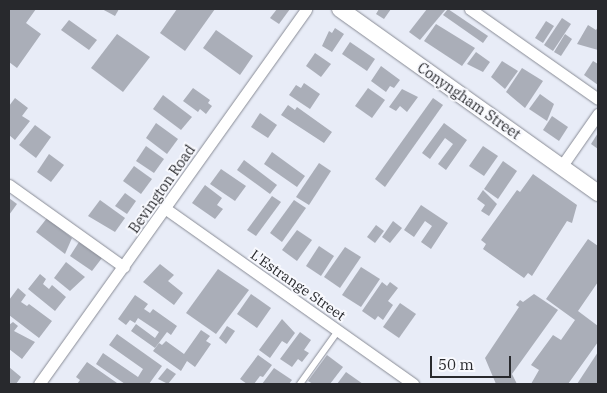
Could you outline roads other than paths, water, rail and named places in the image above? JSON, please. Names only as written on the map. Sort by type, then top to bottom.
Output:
[{"type":"street","name":"Bevington Road","points":[[39,384],[166,209],[306,9]]},
{"type":"street","name":"Conyngham Street","points":[[340,9],[598,193]]},
{"type":"street","points":[[470,9],[598,100]]},
{"type":"street","points":[[561,167],[598,114]]},
{"type":"street","points":[[9,185],[124,267]]},
{"type":"street","name":"L'Estrange Street","points":[[166,209],[413,384]]},
{"type":"lane","points":[[300,384],[338,331]]}]
